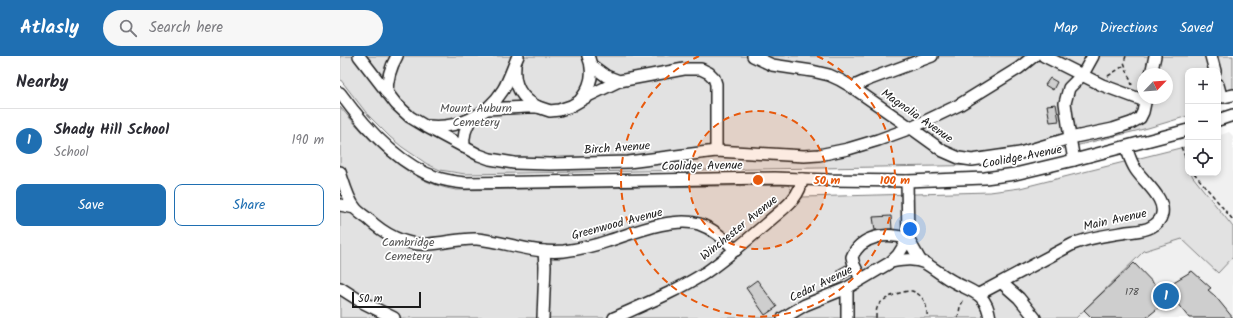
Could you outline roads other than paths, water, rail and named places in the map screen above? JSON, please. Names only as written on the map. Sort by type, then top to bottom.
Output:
[{"type":"street","name":"Birch Avenue","points":[[359,56],[387,93],[403,111],[425,126],[479,155],[514,163],[543,164],[628,162],[716,151],[792,156],[819,155],[834,152],[863,145],[911,128],[959,105],[1019,68],[1034,56]]},
{"type":"street","points":[[387,93],[391,67],[397,56]]},
{"type":"street","name":"Magnolia Avenue","points":[[753,56],[772,65],[829,75],[852,87],[943,151],[959,158],[972,160],[1020,153],[1070,138],[1113,129],[1131,123],[1140,118],[1143,112],[1143,104]]},
{"type":"street","points":[[852,87],[932,56]]},
{"type":"street","points":[[1044,56],[1099,83],[1137,97]]},
{"type":"street","points":[[1074,160],[1065,103],[1069,88],[1083,74],[1093,56]]},
{"type":"street","points":[[1152,68],[1155,56]]},
{"type":"street","points":[[1211,56],[1214,68]]},
{"type":"street","points":[[517,58],[515,77],[520,92],[526,99],[538,107],[550,111],[571,106],[590,94],[619,81],[684,69],[701,70],[709,73],[714,78],[716,84],[716,151]]},
{"type":"street","points":[[425,126],[442,127],[471,120],[487,109],[503,90],[517,58]]},
{"type":"street","points":[[577,102],[584,95],[589,86],[591,78],[590,61]]},
{"type":"street","points":[[590,61],[606,76],[619,81]]},
{"type":"street","name":"Coolidge Avenue","points":[[340,93],[372,132],[396,154],[423,172],[452,182],[465,183],[767,178],[907,181],[1000,177],[1074,160],[1185,131]]},
{"type":"street","points":[[1221,96],[1224,97],[1233,95]]},
{"type":"street","points":[[487,109],[538,107]]},
{"type":"street","points":[[1221,119],[1233,115]]},
{"type":"street","points":[[464,147],[464,132],[471,120]]},
{"type":"street","name":"Main Avenue","points":[[979,294],[1073,244],[1087,239],[1144,230],[1151,228],[1160,220],[1163,207],[1136,170],[1126,147]]},
{"type":"street","name":"Greenwood Avenue","points":[[340,173],[355,208],[384,232],[404,242],[428,244],[476,239],[544,251],[563,251],[582,248],[652,227],[686,222],[698,223],[707,227],[717,233],[736,250]]},
{"type":"street","name":"Winchester Avenue","points":[[621,317],[689,282],[736,250],[792,200],[799,192],[802,179]]},
{"type":"street","points":[[907,181],[908,239],[920,260],[948,279],[979,294],[986,303],[990,318]]},
{"type":"street","points":[[340,205],[355,208]]},
{"type":"street","points":[[861,279],[852,257],[865,241],[876,237],[893,236],[908,239]]},
{"type":"street","points":[[891,262],[901,251],[908,239]]},
{"type":"street","points":[[543,318],[545,272],[544,251]]},
{"type":"street","points":[[891,262],[920,260]]},
{"type":"street","name":"Cedar Avenue","points":[[783,318],[797,309],[847,288],[891,262]]},
{"type":"street","points":[[1002,283],[1019,298],[1035,318]]},
{"type":"street","points":[[340,288],[362,302],[394,318]]},
{"type":"street","points":[[847,288],[847,318]]},
{"type":"place","name":"Shady Hill School","points":[[1166,296]]},
{"type":"park label","name":"Mount Auburn Cemetery","points":[[476,115]]},
{"type":"park label","name":"Cambridge Cemetery","points":[[408,249]]}]
